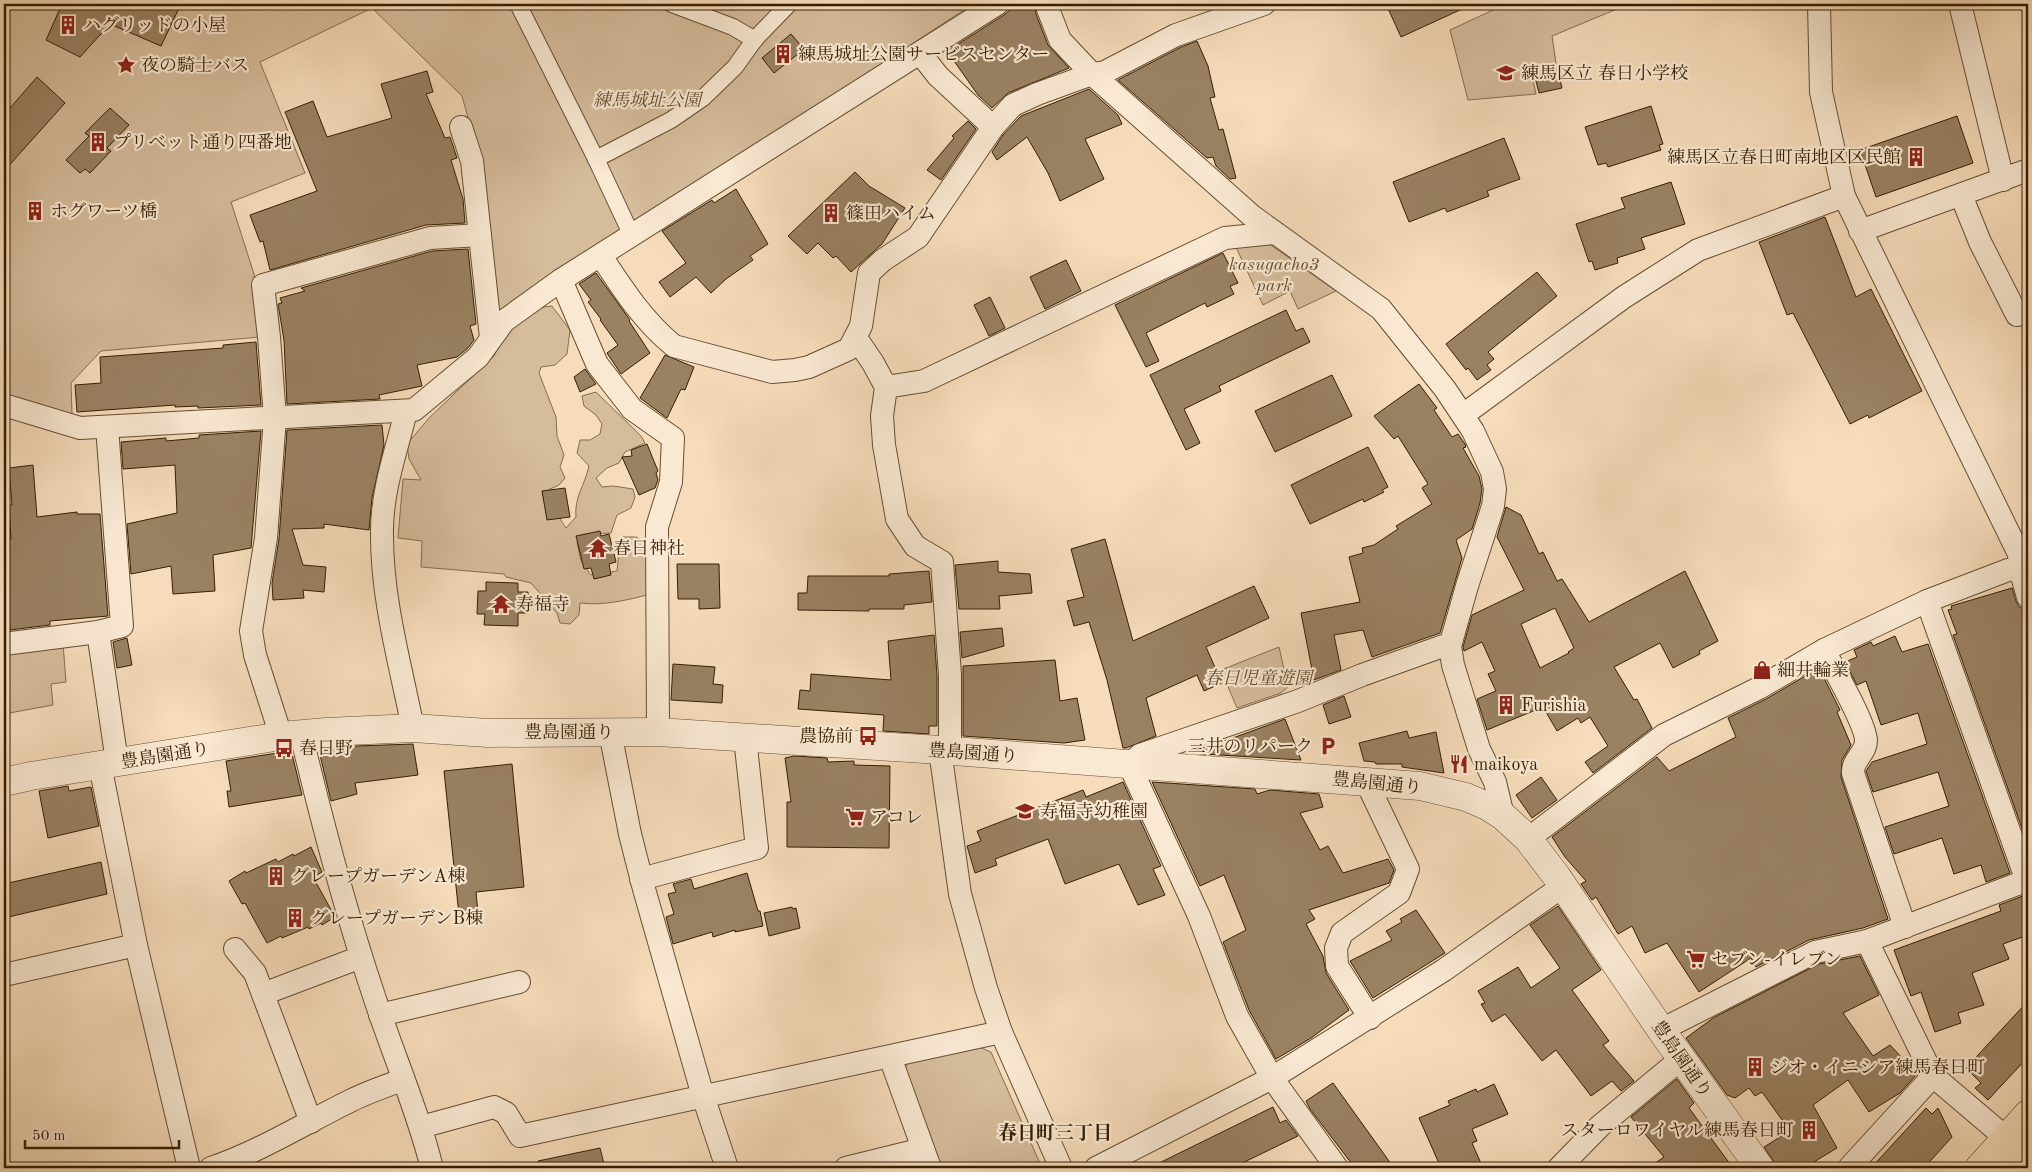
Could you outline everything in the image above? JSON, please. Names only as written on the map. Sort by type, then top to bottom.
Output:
[{"type":"main road","points":[[2014,1168],[2017,1145],[2028,1114]]},
{"type":"main road","points":[[1979,1168],[2017,1145]]},
{"type":"street","points":[[518,4],[632,236]]},
{"type":"street","points":[[672,4],[732,27],[754,40]]},
{"type":"street","points":[[596,160],[671,120],[702,98],[735,67],[754,40],[789,4]]},
{"type":"street","points":[[4,405],[80,428],[414,410],[478,357],[504,321],[561,280],[997,4]]},
{"type":"street","points":[[1048,4],[1048,9],[1060,40],[1092,74],[1252,216],[1381,309],[1445,389],[1474,431],[1492,472],[1495,489],[1494,506],[1467,586],[1450,646],[1453,665],[1479,750],[1495,782],[1503,816]]},
{"type":"street","points":[[601,256],[630,299],[660,335],[674,346],[772,372],[809,367],[837,356],[848,349],[856,338],[861,326],[869,273],[883,260],[918,236],[993,127],[1013,105],[1092,74],[1105,72],[1176,35],[1264,4]]},
{"type":"street","points":[[1819,4],[1821,92],[1844,196],[2019,554],[2024,569],[2028,597]]},
{"type":"street","points":[[1960,4],[2003,180]]},
{"type":"street","points":[[920,53],[938,76],[993,127]]},
{"type":"street","points":[[461,127],[472,161],[491,338]]},
{"type":"street","points":[[1860,231],[2028,170]]},
{"type":"street","points":[[1961,195],[1980,242],[2018,315],[2028,310]]},
{"type":"street","points":[[1463,415],[1624,297],[1698,250],[1844,196]]},
{"type":"street","points":[[886,387],[924,381],[1225,238],[1275,233]]},
{"type":"street","points":[[432,1168],[421,1126],[402,1080],[380,1015],[291,735],[255,655],[251,631],[266,538],[275,418],[270,337],[264,285],[430,238],[480,235]]},
{"type":"street","points":[[561,280],[597,364],[632,409],[673,438],[671,482],[657,527],[659,618],[658,732]]},
{"type":"street","points":[[856,338],[886,387],[882,416],[884,445],[897,519],[915,546],[942,562],[950,675],[945,751],[960,894],[986,988],[1001,1032],[1061,1168]]},
{"type":"street","points":[[406,411],[387,490],[382,529],[387,600],[413,728]]},
{"type":"street","points":[[4,644],[98,632],[122,626],[107,427]]},
{"type":"street","points":[[1528,839],[1664,735],[1759,688],[1824,650],[1927,602],[2008,570],[2024,569]]},
{"type":"street","points":[[1661,1030],[1815,952],[1866,941],[2028,880],[1927,602]]},
{"type":"street","points":[[98,632],[109,764],[136,945],[189,1168]]},
{"type":"street","points":[[1336,1168],[1272,1078],[1237,1016],[1199,916],[1129,764],[1140,755],[1298,701],[1362,674],[1443,646],[1450,646]]},
{"type":"street","points":[[1824,650],[1856,712],[1866,738],[1865,746],[1854,766],[1853,773],[1905,927]]},
{"type":"street","name":"豊島園通り","points":[[4,782],[31,776],[291,735],[413,728],[488,733],[658,732],[1420,786],[1466,797],[1487,806],[1503,816],[1528,839],[1564,886],[1681,1059],[1760,1168]]},
{"type":"street","points":[[610,732],[641,879],[703,1096],[727,1168]]},
{"type":"street","points":[[641,879],[758,848],[744,738]]},
{"type":"street","points":[[1366,781],[1408,869],[1399,893],[1342,933],[1336,948],[1337,966],[1370,1018]]},
{"type":"street","points":[[1096,1168],[1272,1078],[1444,970],[1564,886]]},
{"type":"street","points":[[1866,941],[1933,1076],[2017,1145]]},
{"type":"street","points":[[4,975],[136,945]]},
{"type":"street","points":[[235,949],[256,973],[311,1122]]},
{"type":"street","points":[[263,994],[361,957]]},
{"type":"street","points":[[380,1015],[519,982]]},
{"type":"street","points":[[421,1126],[494,1107],[506,1112],[520,1136],[1001,1032]]},
{"type":"street","points":[[846,1168],[927,1159],[890,1057]]},
{"type":"street","points":[[1559,1168],[1600,1126],[1681,1059]]},
{"type":"street","points":[[1849,1168],[1933,1076]]},
{"type":"street","points":[[211,1168],[239,1159],[354,1099],[402,1080]]},
{"type":"green space","name":"練馬城址公園","points":[[4,4],[973,4],[498,315],[475,144],[462,96],[372,8],[260,62],[305,173],[231,202],[254,274],[260,337],[101,351],[71,383],[72,414],[4,395]]},
{"type":"green space","points":[[1506,4],[1629,4],[1552,36],[1557,70],[1532,76],[1536,94],[1468,100],[1450,30]]},
{"type":"green space","name":"kasugacho3 park","points":[[1265,241],[1336,291],[1298,309],[1290,291],[1263,305],[1235,245]]},
{"type":"green space","points":[[552,306],[570,330],[567,354],[555,365],[541,367],[539,373],[556,417],[557,436],[564,455],[560,467],[565,478],[559,485],[546,491],[556,513],[566,528],[576,517],[578,497],[589,466],[577,453],[580,440],[590,440],[600,434],[602,424],[596,415],[584,406],[582,396],[596,392],[641,436],[645,443],[625,452],[619,463],[607,468],[596,478],[602,487],[613,486],[633,489],[635,497],[631,508],[617,515],[611,533],[585,534],[577,542],[581,561],[591,575],[617,571],[620,541],[623,537],[636,537],[646,543],[651,594],[607,603],[580,603],[579,615],[570,624],[560,623],[557,613],[531,583],[506,577],[504,574],[421,567],[422,541],[398,538],[403,479],[421,480],[409,459],[407,444],[430,417],[494,356],[508,328],[524,315]]},
{"type":"green space","points":[[63,643],[66,682],[51,684],[53,705],[4,714],[4,651]]},
{"type":"green space","name":"春日児童遊園","points":[[1279,647],[1288,687],[1281,693],[1237,708],[1221,670]]},
{"type":"green space","points":[[977,1046],[991,1052],[1042,1168],[941,1168],[904,1071],[908,1062]]},
{"type":"building","points":[[62,4],[181,4],[161,46],[110,24],[80,57],[46,40]]},
{"type":"building","points":[[1017,4],[1035,4],[1036,14],[1048,45],[1069,68],[1008,93],[992,108],[978,95],[947,51],[1004,15]]},
{"type":"building","points":[[1386,4],[1473,4],[1401,37]]},
{"type":"building","name":"練馬城址公園サービスセンター","points":[[791,34],[804,49],[774,73],[762,58]]},
{"type":"building","points":[[1197,41],[1208,66],[1215,97],[1210,98],[1219,130],[1223,129],[1236,178],[1230,179],[1216,166],[1213,157],[1207,158],[1118,80],[1181,47]]},
{"type":"building","points":[[427,71],[433,92],[426,94],[445,138],[450,137],[457,158],[451,160],[463,199],[465,223],[426,225],[270,270],[263,241],[260,242],[250,215],[317,191],[285,112],[313,101],[327,137],[392,118],[381,84]]},
{"type":"building","points":[[1558,72],[1562,88],[1539,93],[1535,77]]},
{"type":"building","points":[[37,77],[65,103],[4,171],[4,115]]},
{"type":"building","points":[[1089,89],[1118,115],[1122,124],[1085,139],[1104,179],[1060,201],[1048,173],[1027,137],[997,160],[992,152],[1003,135],[1021,116]]},
{"type":"building","points":[[1651,106],[1663,144],[1659,145],[1661,150],[1608,167],[1606,163],[1598,165],[1585,127]]},
{"type":"building","name":"プリベット通り四番地","points":[[110,108],[129,125],[107,148],[111,151],[90,173],[85,169],[80,173],[66,160],[89,136],[85,133]]},
{"type":"building","name":"練馬区立春日町南地区区民館","points":[[1957,116],[1973,163],[1876,197],[1860,150]]},
{"type":"building","points":[[968,121],[976,129],[941,180],[927,170],[954,138],[952,136]]},
{"type":"building","points":[[1504,138],[1520,179],[1487,191],[1489,196],[1447,212],[1445,208],[1409,222],[1393,182]]},
{"type":"building","points":[[855,172],[869,186],[905,208],[882,244],[851,272],[836,256],[833,258],[818,243],[807,254],[788,236]]},
{"type":"building","points":[[1671,182],[1685,224],[1641,238],[1645,249],[1617,258],[1618,263],[1595,270],[1592,261],[1589,262],[1576,224],[1625,208],[1621,198]]},
{"type":"building","points":[[736,189],[768,244],[750,256],[753,260],[726,279],[711,293],[696,277],[670,297],[659,282],[686,263],[662,231],[712,200],[714,203]]},
{"type":"building","points":[[1825,217],[1856,297],[1871,289],[1922,391],[1869,418],[1868,415],[1850,424],[1793,313],[1787,315],[1759,242]]},
{"type":"building","points":[[468,249],[476,324],[470,326],[474,340],[468,348],[457,357],[417,365],[422,386],[379,395],[380,399],[287,404],[284,340],[278,304],[282,303],[280,298],[305,291],[301,288],[432,251]]},
{"type":"building","points":[[1223,253],[1238,283],[1230,286],[1234,294],[1207,307],[1205,303],[1146,333],[1159,361],[1146,367],[1115,305]]},
{"type":"building","points":[[1066,260],[1081,291],[1045,309],[1030,277]]},
{"type":"building","points":[[1537,272],[1557,296],[1488,352],[1494,359],[1487,365],[1491,370],[1477,380],[1468,368],[1466,370],[1446,344]]},
{"type":"building","points":[[596,273],[630,320],[650,353],[621,374],[607,353],[618,345],[588,302],[591,300],[579,284]]},
{"type":"building","points":[[990,297],[1005,328],[989,336],[974,305]]},
{"type":"building","points":[[1286,310],[1296,331],[1303,328],[1310,342],[1219,386],[1221,391],[1184,409],[1200,443],[1186,450],[1150,375]]},
{"type":"building","points":[[256,342],[261,405],[198,408],[198,406],[175,407],[175,405],[77,412],[75,385],[101,383],[100,357],[223,348],[223,345]]},
{"type":"building","points":[[665,355],[694,367],[685,390],[681,389],[667,418],[640,398]]},
{"type":"building","points":[[585,369],[596,384],[580,392],[574,377]]},
{"type":"building","points":[[1332,375],[1352,416],[1275,452],[1255,411]]},
{"type":"building","points":[[1419,384],[1437,408],[1434,410],[1452,437],[1458,434],[1465,444],[1466,447],[1463,448],[1479,476],[1482,489],[1472,529],[1456,540],[1462,558],[1440,633],[1372,657],[1363,630],[1334,635],[1341,670],[1314,680],[1301,613],[1360,602],[1349,557],[1363,553],[1362,548],[1374,545],[1398,529],[1396,526],[1432,504],[1422,488],[1428,484],[1398,436],[1394,439],[1374,416]]},
{"type":"building","points":[[382,425],[384,445],[372,498],[369,530],[324,524],[324,528],[292,529],[303,565],[326,567],[324,592],[303,590],[304,598],[273,600],[272,583],[279,539],[287,430]]},
{"type":"building","points":[[261,431],[251,548],[213,555],[215,591],[173,594],[171,566],[131,574],[127,524],[177,513],[175,465],[123,469],[121,442],[166,438],[166,441],[199,438],[199,435]]},
{"type":"building","points":[[647,444],[658,471],[656,473],[658,480],[655,488],[639,495],[622,457],[632,456],[631,450]]},
{"type":"building","points":[[1368,447],[1388,487],[1382,490],[1384,492],[1364,502],[1363,499],[1310,524],[1291,485]]},
{"type":"building","points":[[33,465],[37,517],[77,512],[77,514],[100,514],[108,616],[50,621],[50,625],[10,630],[5,570],[8,569],[5,540],[11,539],[9,505],[12,505],[9,468]]},
{"type":"building","points":[[565,488],[570,517],[547,520],[542,491]]},
{"type":"building","points":[[1506,507],[1521,515],[1539,554],[1543,552],[1557,581],[1562,579],[1589,622],[1685,571],[1718,641],[1699,651],[1700,654],[1673,668],[1660,643],[1614,667],[1634,700],[1637,699],[1652,728],[1593,773],[1585,762],[1608,746],[1590,717],[1581,723],[1578,718],[1557,731],[1543,707],[1487,730],[1477,699],[1496,691],[1488,674],[1495,671],[1482,642],[1464,651],[1463,647],[1472,615],[1524,590],[1497,537]],"holes":[[[1555,608],[1574,648],[1569,653],[1540,668],[1521,624]]]},
{"type":"building","points":[[600,531],[601,536],[609,534],[616,562],[609,564],[611,575],[594,579],[591,568],[584,569],[576,536]]},
{"type":"building","points":[[1105,539],[1133,641],[1254,586],[1269,618],[1206,647],[1222,683],[1204,691],[1197,675],[1146,698],[1156,736],[1126,748],[1123,748],[1107,680],[1089,622],[1074,626],[1067,601],[1084,597],[1071,549]]},
{"type":"building","points":[[998,561],[998,572],[1030,574],[1032,593],[999,596],[1000,609],[959,609],[955,565]]},
{"type":"building","points":[[677,564],[719,564],[720,608],[699,609],[699,599],[678,599]]},
{"type":"building","points":[[929,571],[932,602],[904,605],[904,609],[869,609],[869,611],[798,610],[798,593],[807,593],[808,576],[889,576],[889,574]]},
{"type":"building","points":[[486,582],[518,583],[518,592],[528,592],[528,613],[518,613],[518,626],[484,625],[485,614],[477,614],[478,591],[486,591]]},
{"type":"building","points":[[2012,588],[2019,607],[2026,610],[2028,619],[2028,845],[1953,635],[1957,634],[1948,610],[1952,609],[1951,606]]},
{"type":"building","points":[[1002,628],[1004,646],[962,658],[960,632]]},
{"type":"building","points":[[934,635],[937,675],[937,726],[929,726],[929,734],[883,731],[884,715],[798,709],[800,690],[810,691],[811,674],[891,680],[888,641]]},
{"type":"building","points":[[1895,636],[1902,652],[1928,644],[2010,873],[1986,882],[1981,865],[1954,874],[1942,838],[1894,854],[1885,827],[1949,806],[1938,772],[1873,792],[1866,771],[1872,762],[1927,744],[1918,713],[1881,725],[1866,681],[1857,685],[1845,662],[1857,657],[1854,650],[1871,642],[1873,646]]},
{"type":"building","points":[[127,638],[132,665],[117,668],[113,642]]},
{"type":"building","points":[[1055,660],[1060,701],[1077,698],[1085,740],[1064,743],[963,736],[963,666]]},
{"type":"building","points":[[673,664],[715,667],[713,684],[723,685],[722,703],[671,700]]},
{"type":"building","points":[[1819,668],[1840,710],[1837,712],[1851,745],[1842,760],[1841,777],[1888,919],[1863,928],[1809,940],[1756,967],[1751,958],[1699,992],[1667,943],[1645,953],[1632,926],[1618,934],[1596,897],[1592,900],[1581,884],[1586,881],[1565,857],[1552,837],[1657,757],[1669,771],[1736,737],[1728,718],[1766,699]]},
{"type":"building","points":[[1344,696],[1351,717],[1329,724],[1323,705]]},
{"type":"building","points":[[1285,719],[1301,760],[1187,753],[1230,739]]},
{"type":"building","points":[[1407,731],[1409,738],[1436,732],[1444,773],[1402,767],[1402,764],[1376,764],[1375,762],[1364,761],[1359,743]]},
{"type":"building","points":[[413,744],[418,775],[355,783],[357,794],[331,801],[319,751],[356,746]]},
{"type":"building","points":[[290,751],[302,795],[229,807],[227,791],[231,791],[226,761]]},
{"type":"building","points":[[794,756],[827,758],[828,762],[854,761],[854,765],[890,766],[889,848],[787,847],[787,802],[791,802],[785,758]]},
{"type":"building","points":[[512,764],[524,887],[476,892],[478,913],[459,915],[444,771]]},
{"type":"building","points":[[1541,777],[1557,800],[1532,818],[1516,795]]},
{"type":"building","points":[[1123,782],[1161,866],[1153,869],[1165,895],[1138,905],[1119,864],[1065,884],[1048,839],[995,859],[997,865],[975,873],[967,846],[981,841],[977,831],[1083,790],[1086,797]]},
{"type":"building","points":[[1152,782],[1255,789],[1257,794],[1270,790],[1319,794],[1323,807],[1300,813],[1320,850],[1328,846],[1343,873],[1388,859],[1394,870],[1389,883],[1309,910],[1315,919],[1306,924],[1323,956],[1326,973],[1349,1010],[1311,1038],[1276,1059],[1249,1010],[1223,942],[1246,930],[1224,875],[1200,886]]},
{"type":"building","points":[[68,786],[69,791],[91,787],[99,826],[48,838],[39,791]]},
{"type":"building","points":[[311,847],[322,872],[313,877],[335,917],[322,925],[321,923],[309,929],[308,927],[267,943],[245,903],[242,904],[229,881],[245,871],[246,873],[276,859],[278,862]]},
{"type":"building","points":[[101,862],[107,894],[4,918],[4,884]]},
{"type":"building","points":[[747,873],[763,926],[735,932],[735,930],[713,937],[712,932],[673,944],[666,917],[674,914],[668,894],[676,892],[673,884],[691,879],[694,889]]},
{"type":"building","points":[[2028,894],[2028,935],[2003,944],[2009,959],[1972,973],[1984,1005],[1958,1013],[1961,1023],[1935,1032],[1921,992],[1911,996],[1894,950],[2001,911],[1999,905]]},
{"type":"building","points":[[1558,906],[1601,970],[1572,990],[1609,1041],[1603,1045],[1634,1081],[1621,1091],[1612,1081],[1591,1096],[1556,1050],[1542,1061],[1505,1014],[1492,1022],[1481,1004],[1485,1003],[1478,991],[1518,967],[1531,988],[1560,968],[1530,925]]},
{"type":"building","points":[[792,907],[793,909],[796,908],[800,928],[769,936],[764,913]]},
{"type":"building","points":[[1416,910],[1445,953],[1373,998],[1350,961],[1392,940],[1386,931],[1402,922],[1400,919]]},
{"type":"building","points":[[1860,956],[1879,995],[1843,1013],[1873,1056],[1890,1045],[1917,1074],[1900,1093],[1869,1112],[1848,1080],[1813,1105],[1837,1148],[1804,1168],[1778,1168],[1764,1147],[1790,1131],[1762,1092],[1755,1096],[1749,1088],[1735,1098],[1727,1095],[1686,1038],[1713,1018],[1819,964]]},
{"type":"building","points":[[2028,1001],[2028,1057],[1988,1100],[1975,1088],[1981,1083],[1966,1068]]},
{"type":"building","points":[[1677,1079],[1694,1103],[1689,1108],[1733,1168],[1648,1168],[1664,1157],[1631,1117]]},
{"type":"building","points":[[1333,1083],[1394,1168],[1355,1168],[1310,1109],[1306,1101]]},
{"type":"building","points":[[1494,1084],[1508,1114],[1472,1129],[1477,1141],[1472,1143],[1483,1168],[1441,1168],[1419,1118],[1450,1105],[1448,1101],[1476,1089],[1477,1092]]},
{"type":"building","points":[[1273,1107],[1280,1123],[1286,1120],[1298,1136],[1232,1168],[1149,1168]]},
{"type":"building","points":[[1926,1108],[1932,1114],[1938,1108],[1952,1137],[1924,1168],[1871,1168]]},
{"type":"building","points":[[600,1148],[605,1168],[539,1168],[538,1161]]},
{"type":"place","name":"ハグリッドの小屋","points":[[68,25]]},
{"type":"place","name":"練馬城址公園サービスセンター","points":[[783,54]]},
{"type":"place","name":"夜の騎士バス","points":[[126,65]]},
{"type":"place","name":"練馬区立 春日小学校","points":[[1506,73]]},
{"type":"place","name":"プリベット通り四番地","points":[[98,142]]},
{"type":"place","name":"練馬区立春日町南地区区民館","points":[[1916,157]]},
{"type":"place","name":"ホグワーツ橋","points":[[35,211]]},
{"type":"place","name":"篠田ハイム","points":[[831,213]]},
{"type":"place","name":"春日神社","points":[[598,548]]},
{"type":"place","name":"寿福寺","points":[[501,604]]},
{"type":"place","name":"細井輪業","points":[[1762,670]]},
{"type":"place","name":"Furishia","points":[[1506,705]]},
{"type":"place","name":"農協前","points":[[868,736]]},
{"type":"place","name":"三井のリパーク","points":[[1328,746]]},
{"type":"place","name":"春日野","points":[[284,748]]},
{"type":"place","name":"maikoya","points":[[1459,764]]},
{"type":"place","name":"寿福寺幼稚園","points":[[1025,811]]},
{"type":"place","name":"アコレ","points":[[855,817]]},
{"type":"place","name":"グレープガーデンA棟","points":[[276,876]]},
{"type":"place","name":"グレープガーデンB棟","points":[[295,918]]},
{"type":"place","name":"セブン-イレブン","points":[[1696,959]]},
{"type":"place","name":"ジオ・イニシア練馬春日町","points":[[1755,1067]]},
{"type":"place","name":"スターロワイヤル練馬春日町","points":[[1809,1130]]},
{"type":"district","name":"春日町三丁目","points":[[1055,1132]]}]
